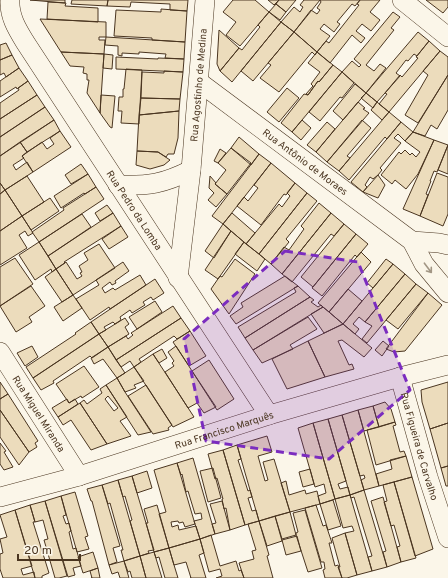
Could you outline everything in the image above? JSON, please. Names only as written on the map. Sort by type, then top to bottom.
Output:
[{"type":"street","name":"Rua Pedro da Lomba","points":[[10,0],[9,7],[14,25],[269,415]]},
{"type":"street","name":"Rua Agostinho de Medina","points":[[178,278],[191,170],[205,0]]},
{"type":"street","points":[[402,0],[448,37]]},
{"type":"street","name":"Rua Antônio de Moraes","points":[[199,82],[412,241],[424,264],[448,293]]},
{"type":"street","points":[[118,185],[160,183],[176,178],[191,170]]},
{"type":"street","points":[[412,241],[448,245]]},
{"type":"street","name":"Rua Miguel Miranda","points":[[0,352],[79,476]]},
{"type":"street","name":"Rua Francisco Marquês","points":[[0,497],[79,476],[269,415],[400,377],[448,365]]},
{"type":"street","name":"Rua Figueira de Carvalho","points":[[400,377],[428,477],[448,538]]},
{"type":"highlighted area","points":[[285,251],[358,262],[410,390],[329,459],[206,441],[184,339]]},
{"type":"building","points":[[30,0],[65,0],[65,3]]},
{"type":"building","points":[[72,0],[108,0],[107,6],[71,4]]},
{"type":"building","points":[[108,0],[188,0],[187,11],[170,10],[170,4],[131,2],[130,7],[107,6]]},
{"type":"building","points":[[233,0],[255,0],[269,12],[240,46],[226,35],[236,22],[223,12]]},
{"type":"building","points":[[268,0],[279,0],[274,5]]},
{"type":"building","points":[[279,0],[296,0],[286,12],[276,4]]},
{"type":"building","points":[[304,0],[320,0],[294,32],[281,22],[294,7],[300,12],[303,7],[300,5]]},
{"type":"building","points":[[320,0],[360,0],[355,6],[352,4],[337,22],[340,24],[334,32],[324,24],[320,29],[330,36],[317,52],[294,32],[311,10],[317,14],[320,10],[317,8],[321,2]]},
{"type":"building","points":[[360,0],[380,0],[370,12],[380,20],[371,31],[362,24],[356,31],[365,38],[361,43],[352,35],[330,63],[317,52],[326,41],[329,43],[359,5],[357,4]]},
{"type":"building","points":[[426,0],[448,0],[448,7],[443,13]]},
{"type":"building","points":[[48,2],[66,3],[65,6],[98,8],[98,22],[47,19]]},
{"type":"building","points":[[276,4],[286,12],[280,20],[269,12]]},
{"type":"building","points":[[161,9],[187,11],[185,42],[152,40],[152,38],[114,36],[116,10],[161,12]]},
{"type":"building","points":[[269,12],[281,22],[232,82],[220,71],[239,48],[242,50],[260,27],[258,25]]},
{"type":"building","points":[[393,12],[400,17],[391,28],[394,30],[366,65],[374,71],[380,64],[386,68],[366,93],[342,72],[352,61],[359,67],[361,65],[354,59]]},
{"type":"building","points":[[40,19],[106,22],[106,37],[99,37],[99,40],[105,40],[104,54],[61,52]]},
{"type":"building","points":[[281,22],[294,32],[253,81],[241,71]]},
{"type":"building","points":[[219,30],[239,48],[220,71],[217,64]]},
{"type":"building","points":[[294,32],[317,52],[315,55],[312,52],[279,92],[260,78],[271,65],[268,63]]},
{"type":"building","points":[[418,32],[429,41],[417,56],[414,54],[408,61],[406,60],[396,73],[400,76],[377,102],[366,93]]},
{"type":"building","points":[[106,37],[185,42],[184,59],[165,58],[166,54],[139,52],[139,54],[122,53],[122,56],[118,55],[118,46],[105,45]]},
{"type":"building","points":[[429,41],[440,51],[389,112],[379,104],[387,94],[385,93],[400,75],[402,77],[418,58],[416,57]]},
{"type":"building","points":[[6,43],[12,55],[0,60],[0,45]]},
{"type":"building","points":[[440,51],[448,57],[448,75],[418,123],[405,115],[428,75],[423,71]]},
{"type":"building","points":[[61,52],[104,54],[100,113],[87,93],[89,80],[87,80],[87,74],[83,73],[84,67],[70,66]]},
{"type":"building","points":[[317,52],[333,65],[319,82],[318,81],[308,95],[306,94],[313,86],[311,84],[320,72],[308,63]]},
{"type":"building","points":[[104,54],[113,55],[112,69],[103,68]]},
{"type":"building","points":[[12,55],[19,68],[6,77],[4,73],[0,75],[0,60]]},
{"type":"building","points":[[116,57],[184,59],[183,72],[116,69]]},
{"type":"building","points":[[333,65],[342,72],[292,132],[281,123],[304,94],[308,95],[318,81],[319,82]]},
{"type":"building","points":[[19,68],[28,81],[17,89],[16,87],[0,97],[0,81]]},
{"type":"building","points":[[126,69],[142,70],[139,124],[121,123],[122,111],[118,111],[119,97],[123,97]]},
{"type":"building","points":[[164,71],[183,72],[180,99],[141,98],[142,72],[164,73]]},
{"type":"building","points":[[342,72],[354,83],[320,121],[309,112]]},
{"type":"building","points":[[448,75],[448,110],[437,129],[431,125],[425,136],[413,132]]},
{"type":"building","points":[[28,81],[37,95],[0,119],[0,103],[19,90],[18,88]]},
{"type":"building","points":[[355,84],[366,93],[343,120],[333,111]]},
{"type":"building","points":[[287,88],[299,98],[279,122],[267,112]]},
{"type":"building","points":[[366,93],[377,102],[373,108],[361,98]]},
{"type":"building","points":[[37,95],[45,107],[0,137],[0,119]]},
{"type":"building","points":[[101,95],[115,96],[112,128],[100,113]]},
{"type":"building","points":[[141,98],[180,99],[179,111],[139,115]]},
{"type":"building","points":[[358,102],[365,108],[363,109],[369,113],[327,162],[316,152]]},
{"type":"building","points":[[377,102],[389,112],[382,120],[371,110]]},
{"type":"building","points":[[45,107],[54,120],[0,156],[0,137]]},
{"type":"building","points":[[179,111],[178,138],[174,154],[168,154],[166,157],[158,152],[137,151],[139,115]]},
{"type":"building","points":[[389,112],[401,122],[387,139],[385,137],[349,180],[339,171]]},
{"type":"building","points":[[54,120],[60,131],[27,152],[20,142]]},
{"type":"building","points":[[302,120],[311,128],[301,140],[292,132]]},
{"type":"building","points":[[362,120],[371,128],[347,156],[350,158],[339,171],[327,162]]},
{"type":"building","points":[[327,122],[335,129],[316,152],[307,145]]},
{"type":"building","points":[[401,122],[413,132],[405,141],[398,134],[394,138],[401,143],[380,168],[382,170],[378,175],[373,179],[370,177],[365,185],[367,187],[363,192],[351,182]]},
{"type":"building","points":[[60,131],[71,147],[33,172],[22,156],[42,142],[47,149],[54,144],[50,138]]},
{"type":"building","points":[[413,132],[434,140],[418,174],[406,189],[395,180],[392,184],[381,175],[399,152],[401,154],[405,150],[410,155],[412,153],[416,157],[420,152],[405,141]]},
{"type":"building","points":[[239,137],[259,154],[251,165],[231,148]]},
{"type":"building","points":[[434,140],[448,145],[437,172],[434,171],[430,181],[426,194],[428,195],[420,216],[403,209]]},
{"type":"building","points":[[20,142],[27,152],[22,156],[24,158],[13,165],[16,170],[27,162],[33,172],[5,190],[0,183],[0,156]]},
{"type":"building","points":[[448,145],[448,174],[438,170]]},
{"type":"building","points":[[231,148],[251,163],[227,194],[215,184],[226,170],[218,163]]},
{"type":"building","points":[[220,149],[226,153],[218,163],[214,161]]},
{"type":"building","points":[[137,151],[158,152],[170,160],[164,165],[150,169],[136,165]]},
{"type":"building","points":[[259,154],[271,163],[223,224],[212,216]]},
{"type":"building","points":[[271,163],[295,183],[286,195],[284,194],[261,225],[237,206],[244,197],[248,201],[258,188],[254,185]]},
{"type":"building","points":[[81,164],[88,174],[71,184],[65,175]]},
{"type":"building","points":[[437,173],[448,177],[448,214],[443,226],[420,216]]},
{"type":"building","points":[[88,174],[96,187],[61,208],[54,196]]},
{"type":"building","points":[[378,175],[385,185],[378,198],[363,192]]},
{"type":"building","points":[[27,176],[44,202],[22,216],[5,190]]},
{"type":"building","points":[[210,176],[216,183],[215,184],[227,194],[216,207],[208,200],[214,193],[209,188]]},
{"type":"building","points":[[0,183],[5,190],[0,194]]},
{"type":"building","points":[[295,183],[307,193],[259,254],[246,244],[279,204],[282,207],[290,196],[287,193]]},
{"type":"building","points":[[96,187],[104,199],[39,242],[32,232],[64,210],[63,208]]},
{"type":"building","points":[[5,190],[22,216],[0,231],[0,194]]},
{"type":"building","points":[[307,193],[317,201],[286,239],[289,242],[271,264],[259,254]]},
{"type":"building","points":[[50,198],[59,211],[31,230],[22,216]]},
{"type":"building","points":[[319,203],[331,213],[282,274],[271,264],[284,247],[289,250],[304,229],[301,226]]},
{"type":"building","points":[[107,205],[113,213],[100,221],[95,213]]},
{"type":"building","points":[[113,213],[121,226],[64,262],[65,263],[56,269],[48,256]]},
{"type":"building","points":[[232,213],[255,233],[246,244],[223,224]]},
{"type":"building","points":[[331,213],[344,224],[334,236],[331,234],[292,282],[282,274]]},
{"type":"building","points":[[82,214],[91,227],[48,256],[39,242]]},
{"type":"building","points":[[22,216],[33,233],[28,236],[25,231],[19,235],[27,248],[0,265],[0,231]]},
{"type":"building","points":[[223,224],[231,231],[214,258],[205,251]]},
{"type":"building","points":[[344,224],[356,234],[313,287],[301,277]]},
{"type":"building","points":[[121,226],[128,237],[109,249],[102,239]]},
{"type":"building","points":[[231,231],[244,242],[218,279],[205,270]]},
{"type":"building","points":[[356,234],[368,244],[357,257],[355,255],[322,296],[312,288]]},
{"type":"building","points":[[39,242],[56,269],[52,272],[51,269],[35,280],[19,255]]},
{"type":"building","points":[[244,242],[265,259],[257,271],[235,254]]},
{"type":"building","points":[[99,244],[115,268],[73,295],[56,269],[66,262],[77,279],[82,276],[79,266],[88,260],[84,253]]},
{"type":"building","points":[[361,252],[371,262],[329,312],[318,303]]},
{"type":"building","points":[[15,258],[33,284],[0,306],[0,267]]},
{"type":"building","points":[[235,259],[255,274],[229,314],[211,289]]},
{"type":"building","points":[[386,259],[393,264],[373,288],[367,283]]},
{"type":"building","points":[[123,262],[129,271],[115,281],[116,283],[112,285],[110,282],[102,288],[105,293],[113,288],[115,290],[140,275],[146,285],[110,309],[109,307],[90,320],[76,299],[99,285],[96,280]]},
{"type":"building","points":[[393,264],[405,274],[365,322],[359,317],[353,324],[359,329],[355,334],[343,324]]},
{"type":"building","points":[[56,269],[73,295],[62,302],[45,277]]},
{"type":"building","points":[[405,274],[416,284],[367,343],[362,339],[372,326],[365,322]]},
{"type":"building","points":[[285,276],[298,286],[236,324],[230,316],[243,307],[241,303]]},
{"type":"building","points":[[155,279],[164,293],[153,300],[151,297],[143,302],[145,305],[132,313],[130,310],[120,317],[121,320],[115,324],[113,322],[104,327],[106,330],[99,334],[91,322]]},
{"type":"building","points":[[416,284],[428,293],[398,329],[386,320]]},
{"type":"building","points":[[31,286],[45,306],[29,317],[32,322],[16,332],[0,306]]},
{"type":"building","points":[[298,286],[310,297],[245,338],[238,327],[296,292],[294,288]]},
{"type":"building","points":[[348,289],[362,301],[343,324],[329,312]]},
{"type":"building","points":[[428,293],[442,305],[405,351],[394,352],[386,349]]},
{"type":"building","points":[[73,295],[82,308],[63,321],[54,307]]},
{"type":"building","points":[[310,297],[314,300],[311,302],[318,307],[321,305],[323,307],[253,350],[245,338]]},
{"type":"building","points":[[155,301],[162,312],[137,329],[129,317]]},
{"type":"building","points":[[173,306],[181,318],[116,360],[108,347],[126,336],[128,339],[133,335],[131,333]]},
{"type":"building","points":[[323,307],[343,324],[324,333],[311,314]]},
{"type":"building","points":[[308,317],[317,329],[290,345],[293,349],[262,363],[253,350]]},
{"type":"building","points":[[125,318],[129,324],[125,327],[129,334],[108,347],[99,334]]},
{"type":"building","points":[[181,318],[190,331],[177,339],[174,336],[139,359],[141,362],[134,367],[130,361],[121,367],[116,360]]},
{"type":"building","points":[[91,322],[99,334],[33,378],[26,367],[76,334],[75,333]]},
{"type":"building","points":[[343,324],[372,348],[364,357],[342,340],[338,341],[349,365],[352,364],[354,369],[325,377],[308,341]]},
{"type":"building","points":[[190,331],[206,356],[189,366],[173,342]]},
{"type":"building","points":[[99,334],[108,347],[92,358],[90,356],[53,381],[54,383],[41,390],[33,378]]},
{"type":"building","points":[[308,341],[325,377],[287,389],[272,359]]},
{"type":"building","points":[[383,341],[389,346],[382,356],[375,350]]},
{"type":"building","points":[[32,346],[38,357],[25,366],[17,353]]},
{"type":"building","points":[[176,346],[216,407],[204,413],[197,403],[188,408],[165,372],[174,366],[172,363],[174,361],[168,352]]},
{"type":"building","points":[[108,347],[125,373],[117,378],[103,359],[94,364],[91,358]]},
{"type":"building","points":[[162,349],[167,358],[159,363],[153,354]]},
{"type":"building","points":[[153,354],[194,417],[173,427],[134,367]]},
{"type":"building","points":[[209,360],[234,399],[217,410],[192,371]]},
{"type":"building","points":[[84,366],[99,387],[82,398],[81,396],[69,403],[56,384]]},
{"type":"building","points":[[134,367],[144,381],[134,385],[136,388],[125,392],[117,378]]},
{"type":"building","points":[[117,378],[151,432],[138,435],[106,385]]},
{"type":"building","points":[[0,382],[8,394],[0,399]]},
{"type":"building","points":[[448,382],[448,423],[430,429],[422,402],[421,390]]},
{"type":"building","points":[[106,385],[127,417],[120,421],[131,436],[107,444],[80,403],[84,400],[87,404],[102,393],[100,389]],"holes":[[[108,396],[118,408],[114,411],[105,399]]]},
{"type":"building","points":[[146,385],[172,425],[168,428],[169,430],[153,434],[128,396]]},
{"type":"building","points":[[8,394],[38,441],[35,443],[37,447],[29,452],[0,410],[0,399]]},
{"type":"building","points":[[67,399],[69,403],[75,399],[78,404],[58,417],[52,408]]},
{"type":"building","points":[[385,402],[391,409],[395,422],[379,427],[373,406]]},
{"type":"building","points":[[80,403],[107,444],[91,450],[71,420],[63,425],[58,417]]},
{"type":"building","points":[[373,406],[379,427],[364,431],[358,410]]},
{"type":"building","points":[[0,410],[29,452],[19,465],[0,437]]},
{"type":"building","points":[[358,410],[379,486],[364,490],[361,480],[365,478],[364,475],[360,476],[342,415]]},
{"type":"building","points":[[342,415],[364,490],[350,495],[328,419]]},
{"type":"building","points":[[328,419],[346,481],[338,484],[340,489],[348,487],[350,495],[335,499],[313,423]]},
{"type":"building","points":[[395,422],[396,425],[393,426],[400,452],[404,451],[406,456],[376,465],[367,430]]},
{"type":"building","points":[[313,423],[335,499],[320,504],[318,496],[326,493],[324,484],[315,487],[298,428]]},
{"type":"building","points":[[448,423],[448,466],[441,468],[430,429]]},
{"type":"building","points":[[267,436],[272,452],[258,456],[265,481],[268,480],[263,462],[274,459],[290,512],[259,521],[237,445]]},
{"type":"building","points":[[0,443],[6,451],[4,452],[13,467],[4,470],[0,464]]},
{"type":"building","points":[[237,445],[241,459],[238,460],[248,491],[250,490],[252,497],[248,498],[252,511],[256,510],[259,521],[245,525],[223,450]]},
{"type":"building","points":[[223,450],[245,525],[230,530],[226,508],[224,509],[223,499],[217,478],[215,479],[208,454]]},
{"type":"building","points":[[406,456],[412,477],[379,486],[376,474],[392,469],[390,460]]},
{"type":"building","points":[[193,458],[215,534],[200,539],[194,521],[202,519],[201,513],[195,514],[177,463]]},
{"type":"building","points":[[177,463],[195,524],[185,527],[183,522],[179,523],[178,521],[171,522],[172,527],[178,525],[179,530],[196,526],[200,539],[169,548],[159,514],[166,512],[154,470]]},
{"type":"building","points":[[448,466],[448,486],[446,486],[441,468]]},
{"type":"building","points":[[213,468],[221,498],[208,502],[200,471]]},
{"type":"building","points":[[310,469],[314,484],[303,487],[299,472]]},
{"type":"building","points":[[147,471],[152,488],[137,493],[132,476]]},
{"type":"building","points":[[132,476],[154,550],[148,551],[149,553],[140,556],[130,521],[132,520],[125,496],[123,497],[118,480]]},
{"type":"building","points":[[412,477],[433,549],[415,556],[394,482]]},
{"type":"building","points":[[118,480],[140,556],[124,561],[121,550],[123,550],[110,503],[108,504],[102,485]]},
{"type":"building","points":[[286,481],[289,495],[305,490],[306,494],[317,491],[320,504],[290,512],[281,483]]},
{"type":"building","points":[[394,482],[416,558],[401,562],[397,547],[400,546],[394,525],[391,526],[384,502],[387,501],[383,485]]},
{"type":"building","points":[[102,485],[120,546],[113,548],[117,562],[109,565],[92,501],[87,489]]},
{"type":"building","points":[[364,490],[387,567],[372,571],[368,557],[372,556],[354,497],[351,498],[350,495]]},
{"type":"building","points":[[75,492],[88,536],[85,537],[89,549],[77,552],[61,496]]},
{"type":"building","points":[[350,495],[372,571],[357,575],[345,533],[354,531],[352,526],[343,528],[335,499]]},
{"type":"building","points":[[61,496],[66,515],[63,516],[66,524],[69,523],[71,531],[69,532],[73,549],[76,548],[81,566],[73,568],[75,575],[68,577],[45,501]]},
{"type":"building","points":[[383,497],[401,562],[387,567],[383,552],[386,551],[371,501]]},
{"type":"building","points":[[333,500],[341,526],[328,530],[320,504]]},
{"type":"building","points":[[45,501],[67,576],[59,578],[55,578],[44,540],[48,539],[43,520],[35,522],[30,505]]},
{"type":"building","points":[[222,501],[230,530],[215,534],[212,524],[216,523],[210,504]]},
{"type":"building","points":[[30,505],[35,522],[33,522],[49,573],[42,576],[42,578],[35,578],[15,510]]},
{"type":"building","points":[[157,505],[169,548],[154,552],[146,523],[148,523],[144,509]]},
{"type":"building","points":[[316,505],[323,526],[326,525],[332,543],[329,543],[335,566],[338,565],[342,578],[325,578],[323,570],[325,569],[324,562],[321,562],[305,508]]},
{"type":"building","points":[[15,510],[32,566],[21,569],[23,575],[34,572],[35,578],[3,578],[0,569],[0,554],[3,553],[0,539],[7,537],[0,515]]},
{"type":"building","points":[[305,510],[322,568],[308,572],[296,535],[298,532],[293,513]]},
{"type":"building","points":[[290,512],[296,535],[282,539],[275,516]]},
{"type":"building","points":[[275,516],[282,541],[267,546],[259,521]]},
{"type":"building","points":[[259,521],[269,555],[267,556],[273,578],[244,578],[239,563],[254,559],[252,551],[256,550],[248,524]]},
{"type":"building","points":[[345,533],[357,575],[342,578],[338,567],[340,567],[332,538]]},
{"type":"building","points":[[211,535],[220,566],[236,561],[239,571],[241,570],[244,578],[216,578],[222,576],[220,569],[209,572],[200,539]]},
{"type":"building","points":[[297,536],[301,551],[286,555],[282,540]]},
{"type":"building","points":[[200,539],[204,553],[199,555],[206,578],[191,578],[186,562],[174,565],[169,548]]},
{"type":"building","points":[[169,548],[178,578],[165,578],[159,557],[156,558],[154,552]]},
{"type":"building","points":[[93,552],[98,568],[83,573],[78,557]]},
{"type":"building","points":[[154,552],[162,578],[146,578],[140,556]]},
{"type":"building","points":[[140,556],[146,578],[132,578],[124,561]]},
{"type":"building","points":[[124,561],[129,578],[120,578],[118,572],[112,574],[109,565]]},
{"type":"building","points":[[98,568],[100,578],[92,578],[90,571]]}]
